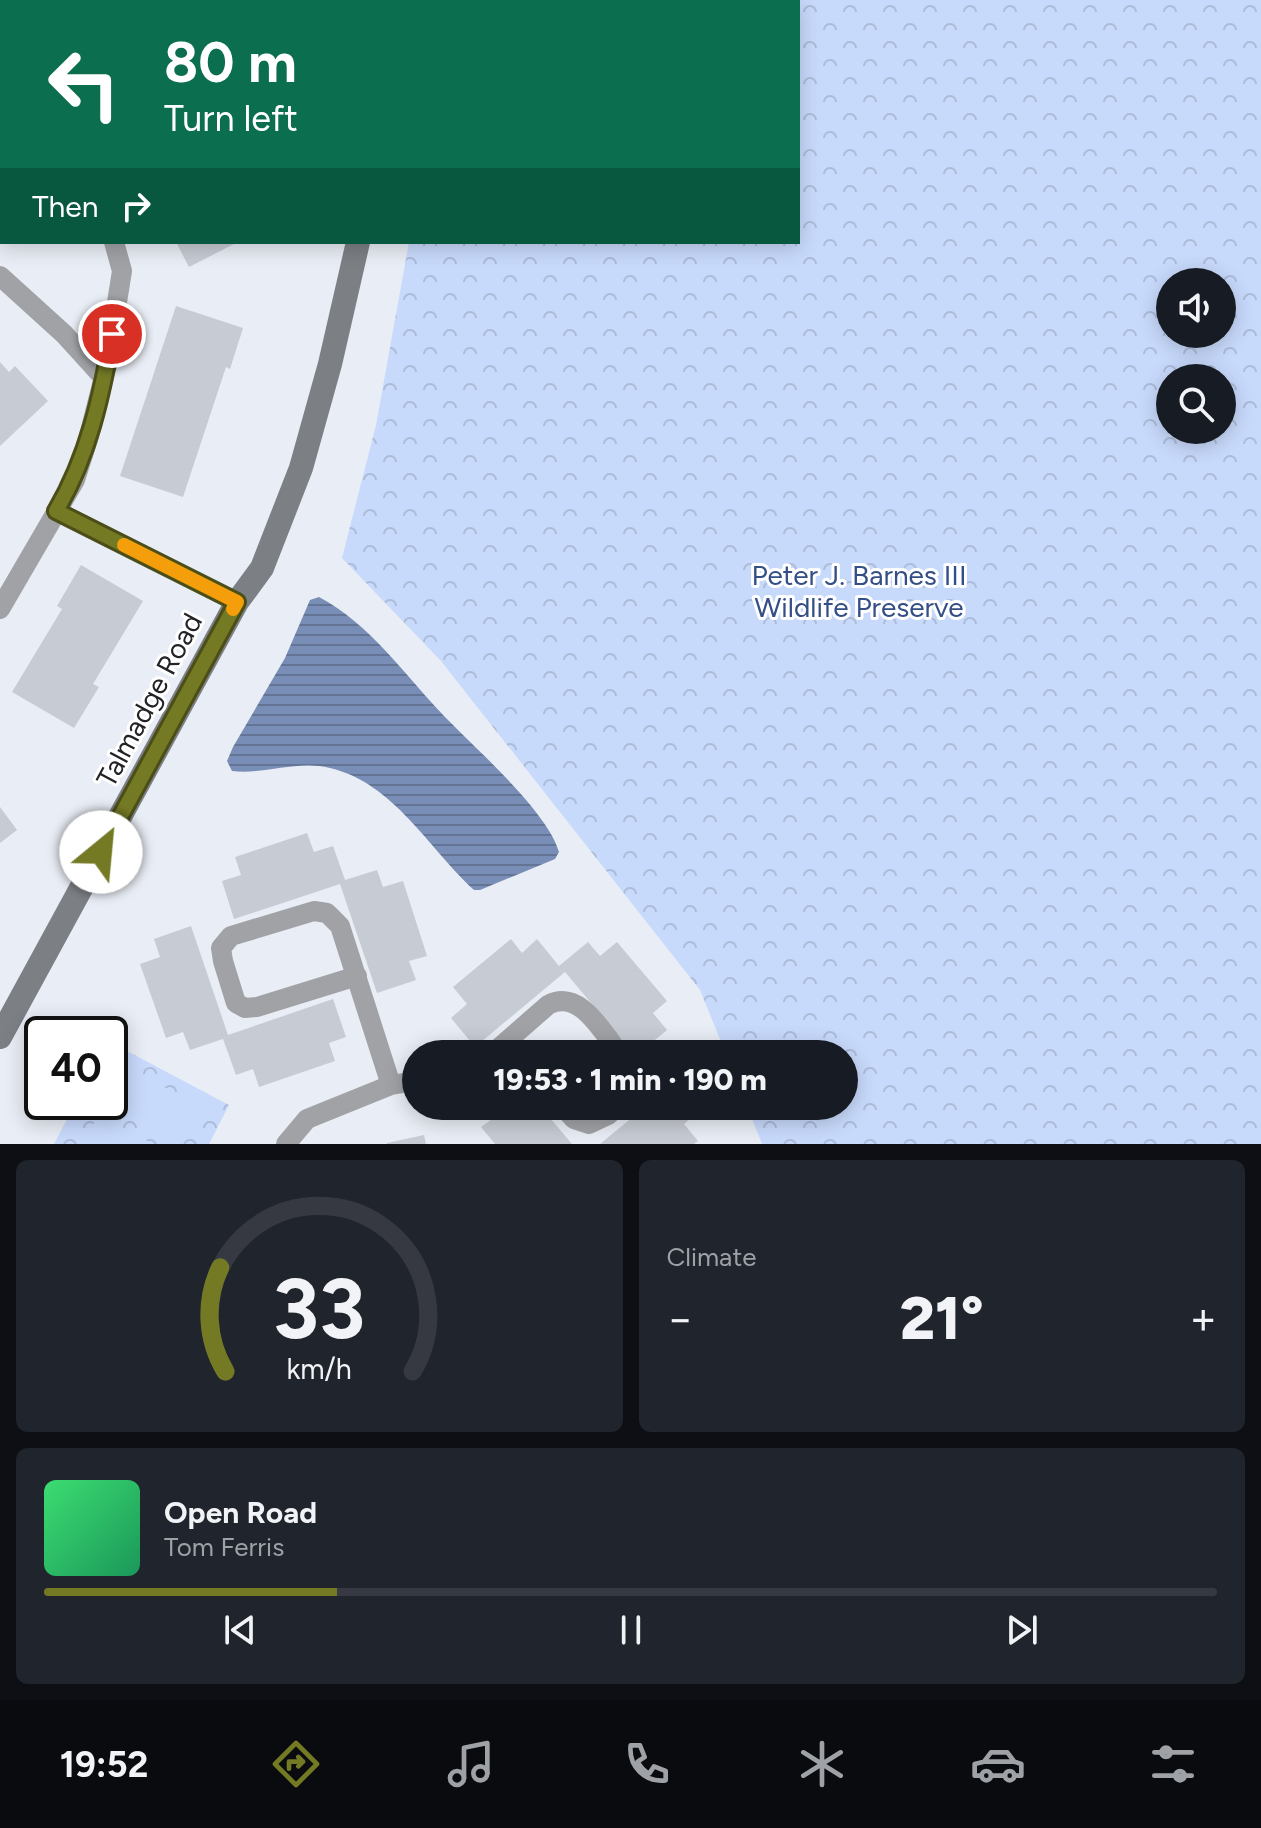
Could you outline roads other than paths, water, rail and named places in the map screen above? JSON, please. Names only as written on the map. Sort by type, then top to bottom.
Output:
[{"type":"street","points":[[0,609],[75,480],[104,378],[122,271],[115,244]]},
{"type":"street","name":"Talmadge Road","points":[[0,1037],[237,602],[262,568],[301,468],[330,364],[358,244]]},
{"type":"street","points":[[0,276],[64,334],[104,378]]},
{"type":"street","points":[[56,511],[237,602]]},
{"type":"street","points":[[357,976],[245,1008],[236,1003],[221,948],[231,936],[314,911],[327,913],[340,926],[357,976],[391,1085]]},
{"type":"street","points":[[514,1040],[548,1005],[569,999],[580,1006],[608,1040]]},
{"type":"street","points":[[286,1144],[307,1119],[402,1083]]},
{"type":"street","points":[[577,1120],[589,1124],[597,1120]]},
{"type":"park label","name":"Peter J. Barnes III Wildlife Preserve","points":[[859,591]]}]
